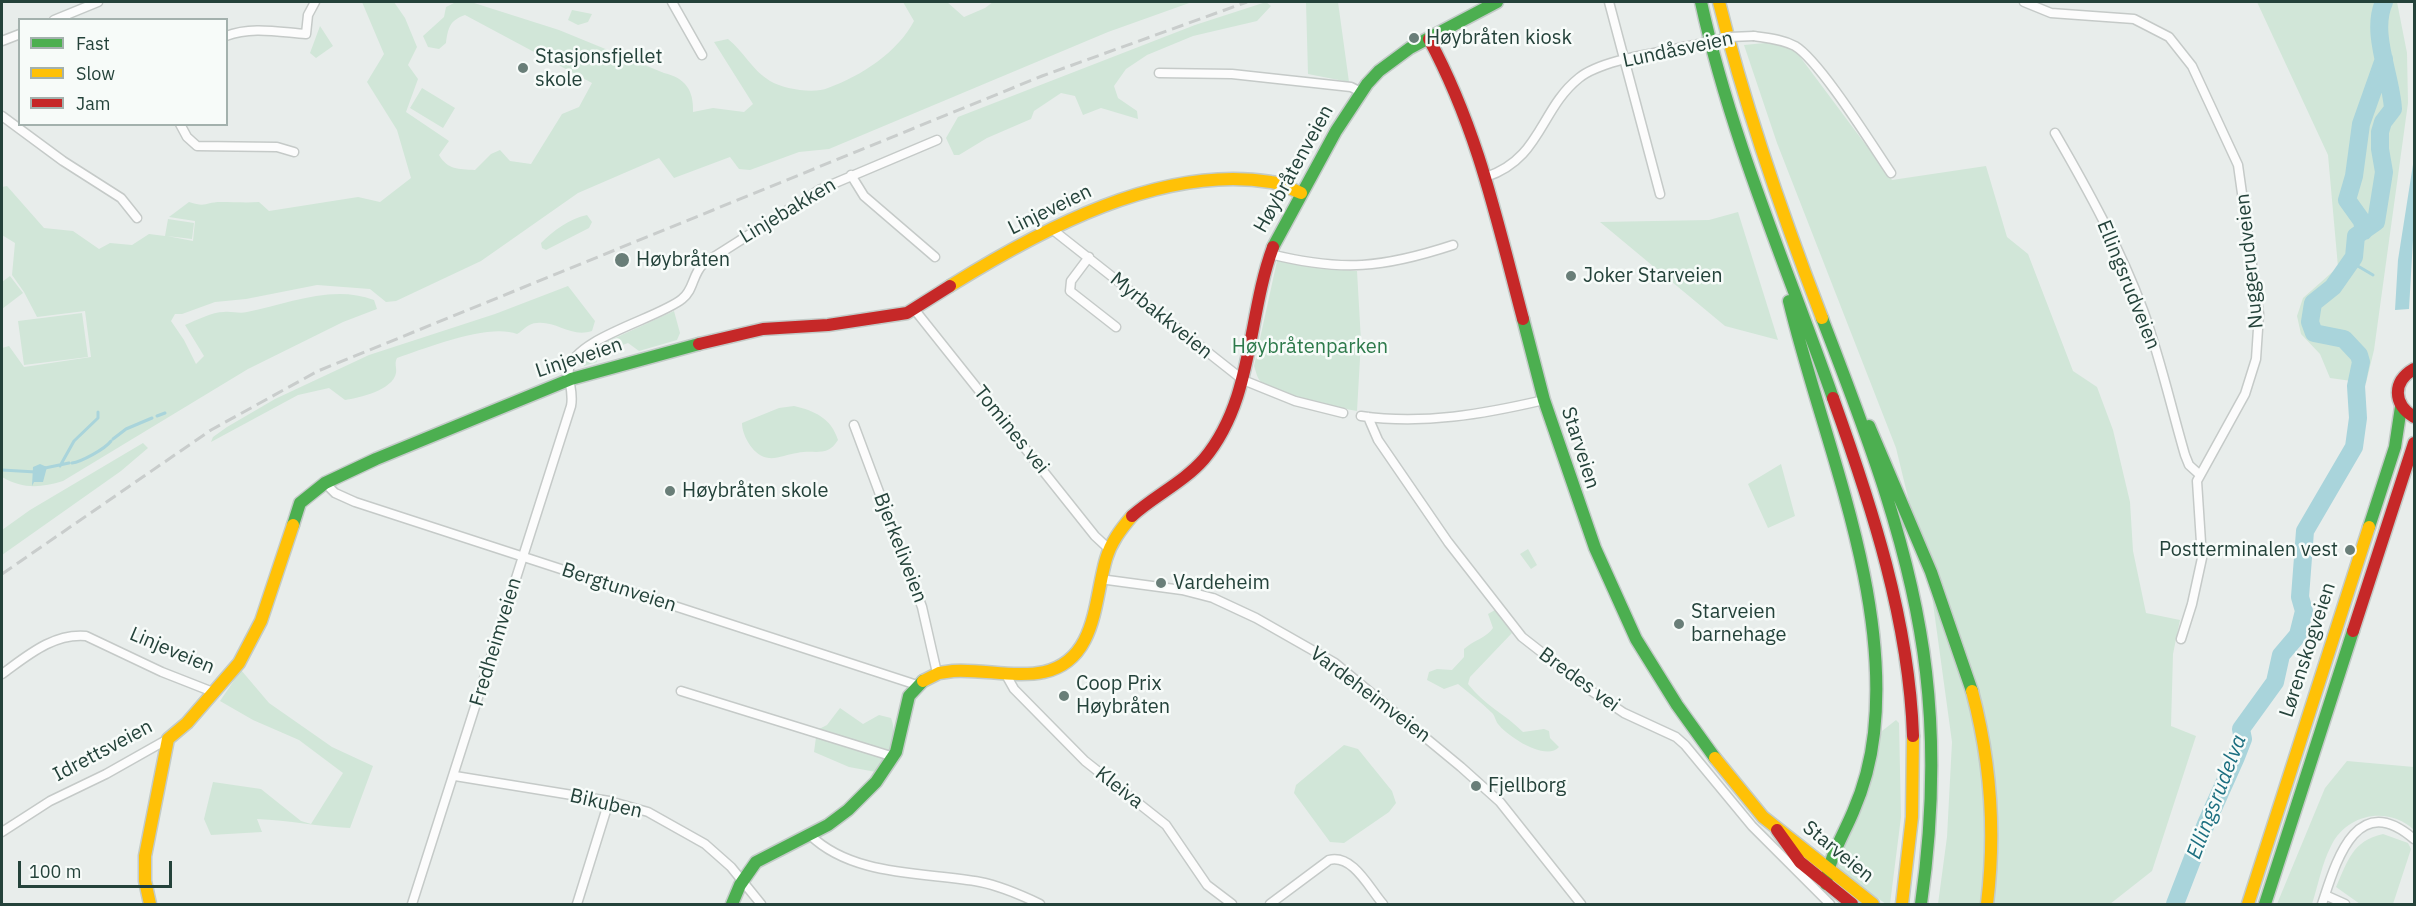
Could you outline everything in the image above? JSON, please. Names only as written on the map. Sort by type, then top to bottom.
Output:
[{"type":"main road","name":"Høybråtenveien","points":[[937,673],[1052,670],[1074,658],[1084,644],[1091,626],[1100,579],[1109,549],[1132,514],[1190,471],[1208,454],[1231,414],[1243,380],[1263,276],[1270,254],[1301,193],[1361,92],[1373,76],[1390,62],[1497,2]]},
{"type":"main road","points":[[1701,2],[1725,96],[1872,516],[1900,630],[1911,707],[1914,767],[1911,832],[1903,899]]},
{"type":"main road","points":[[1719,2],[1733,61],[1754,129],[1833,348],[1901,549],[1925,668],[1932,780],[1928,857],[1921,904]]},
{"type":"main road","name":"Starveien","points":[[1429,39],[1466,116],[1486,177],[1545,400],[1595,548],[1636,639],[1677,705],[1720,765],[1777,830],[1785,846],[1826,884],[1852,904]]},
{"type":"main road","name":"Linjeveien","points":[[213,692],[239,663],[252,642],[300,503],[325,483],[376,459],[571,379],[676,349],[763,329],[828,325],[907,313],[971,273],[1053,230],[1126,196],[1184,182],[1264,181],[1301,193]]},
{"type":"main road","points":[[1779,251],[1813,402],[1849,521],[1866,590],[1876,668],[1875,726],[1864,780],[1854,810],[1826,868],[1826,884]]},
{"type":"main road","points":[[1833,348],[1888,463],[1970,680],[1984,734],[1992,795],[1993,860],[1987,904]]},
{"type":"main road","name":"Lørenskogveien","points":[[2248,904],[2261,856],[2395,447],[2401,407],[2397,396],[2398,383],[2414,368]]},
{"type":"main road","points":[[2401,407],[2415,417]]},
{"type":"main road","name":"Lørenskogveien","points":[[2265,904],[2415,442]]},
{"type":"main road","points":[[732,904],[742,881],[762,856],[828,825],[853,803],[894,757],[904,704],[918,685],[937,673]]},
{"type":"main road","name":"Idrettsveien","points":[[168,739],[187,723],[213,692]]},
{"type":"main road","points":[[150,904],[145,881],[145,856],[168,739]]},
{"type":"main road","name":"Starveien","points":[[1777,830],[1793,838],[1826,868],[1873,904]]},
{"type":"street","points":[[59,18],[98,2]]},
{"type":"street","points":[[228,35],[236,32],[260,30],[306,34],[309,15],[315,2]]},
{"type":"street","points":[[672,2],[702,55]]},
{"type":"street","points":[[1609,2],[1660,194]]},
{"type":"street","name":"Nuggerudveien","points":[[2024,2],[2051,13],[2134,19],[2169,38],[2192,66],[2238,165],[2258,294],[2259,324],[2256,359],[2245,394],[2197,482],[2202,558],[2193,604],[2181,639]]},
{"type":"street","points":[[2,41],[18,35]]},
{"type":"street","name":"Lundåsveien","points":[[1486,177],[1503,172],[1520,159],[1578,79],[1589,72],[1684,47],[1730,37],[1754,36],[1785,42],[1804,54],[1816,66],[1891,173]]},
{"type":"street","points":[[1160,73],[1232,74],[1351,87],[1361,92]]},
{"type":"street","points":[[2,116],[63,161],[121,198],[137,218]]},
{"type":"street","points":[[181,126],[187,137],[197,146],[277,147],[294,152]]},
{"type":"street","name":"Ellingsrudveien","points":[[2055,133],[2090,194],[2126,268],[2149,329],[2185,455],[2189,465],[2200,476]]},
{"type":"street","name":"Linjebakken","points":[[571,379],[569,368],[584,350],[609,334],[678,303],[688,294],[693,275],[703,264],[821,189],[937,140]]},
{"type":"street","name":"Linjebakken","points":[[850,175],[864,196],[935,257]]},
{"type":"street","name":"Myrbakkveien","points":[[1053,230],[1243,380],[1295,401],[1343,412]]},
{"type":"street","points":[[1270,254],[1320,265],[1372,266],[1453,245]]},
{"type":"street","points":[[1089,257],[1071,281],[1070,291],[1116,327]]},
{"type":"street","name":"Tomines vei","points":[[914,309],[1095,536],[1109,549]]},
{"type":"street","name":"Fredheimveien","points":[[412,904],[572,406],[571,379]]},
{"type":"street","name":"Bredes vei","points":[[1545,400],[1449,417],[1413,420],[1364,417],[1448,542],[1522,637],[1590,690],[1624,713],[1676,737],[1752,826],[1830,904]]},
{"type":"street","name":"Bjerkeliveien","points":[[854,425],[922,606],[937,673]]},
{"type":"street","name":"Bergtunveien","points":[[325,483],[335,493],[355,502],[918,685]]},
{"type":"street","name":"Vardeheimveien","points":[[1100,579],[1182,590],[1213,598],[1250,614],[1335,663],[1500,802],[1581,904]]},
{"type":"street","name":"Linjeveien","points":[[2,675],[56,640],[75,635],[86,636],[162,672],[213,692]]},
{"type":"street","name":"Kleiva","points":[[1005,673],[1014,689],[1085,761],[1166,825],[1207,885],[1232,904]]},
{"type":"street","points":[[681,691],[894,757]]},
{"type":"street","name":"Idrettsveien","points":[[2,832],[50,801],[106,774],[168,739]]},
{"type":"street","name":"Bikuben","points":[[455,776],[609,801],[648,812],[705,844],[742,881],[761,904]]},
{"type":"street","points":[[577,904],[609,801]]},
{"type":"street","points":[[2322,904],[2343,845],[2360,829],[2377,823],[2404,831],[2415,839]]},
{"type":"street","points":[[810,835],[830,851],[881,869],[982,883],[1020,894],[1040,904]]},
{"type":"street","points":[[1270,904],[1329,860],[1338,858],[1349,862],[1383,904]]},
{"type":"street","points":[[2325,894],[2345,904]]},
{"type":"green space","points":[[362,2],[394,2],[405,18],[417,47],[408,65],[418,79],[406,112],[449,141],[439,155],[446,164],[459,169],[475,170],[491,154],[500,150],[510,161],[531,164],[562,114],[579,107],[592,83],[465,15],[456,19],[451,25],[446,43],[439,49],[428,47],[423,36],[444,17],[446,7],[456,2],[471,2],[559,30],[678,78],[690,91],[693,112],[713,108],[744,112],[753,104],[714,42],[728,39],[758,72],[776,84],[799,90],[815,91],[853,77],[877,62],[898,43],[914,21],[903,2],[947,2],[964,17],[993,2],[1192,2],[1108,32],[829,149],[799,152],[750,170],[739,169],[730,157],[674,178],[659,158],[578,193],[481,261],[396,301],[386,302],[370,289],[317,285],[246,299],[215,302],[182,314],[175,314],[171,321],[196,364],[204,356],[185,325],[219,312],[244,313],[310,297],[342,294],[374,300],[377,309],[343,322],[248,369],[63,481],[32,486],[17,484],[2,477],[2,348],[9,346],[24,367],[91,357],[85,311],[37,317],[12,275],[15,243],[2,235],[2,187],[7,186],[44,228],[73,231],[99,249],[110,243],[132,245],[149,234],[165,236],[168,219],[194,223],[192,239],[167,236],[193,241],[195,221],[169,217],[189,202],[203,205],[216,202],[259,202],[269,211],[358,197],[380,202],[411,178],[397,130],[367,82],[384,54]]},
{"type":"green space","points":[[1266,2],[1271,6],[1257,21],[1193,36],[1147,55],[1126,69],[1114,86],[1118,98],[1137,111],[1138,119],[1101,108],[1083,115],[1075,96],[1061,93],[1034,111],[1031,119],[987,138],[959,155],[954,155],[946,138],[958,117],[1195,25]]},
{"type":"green space","points":[[1306,2],[1338,2],[1349,82],[1308,74]]},
{"type":"green space","points":[[2257,2],[2397,2],[2407,53],[2408,103],[2374,350],[2366,383],[2330,378],[2320,354],[2301,334],[2297,316],[2303,298],[2338,267],[2328,155]]},
{"type":"green space","points":[[572,10],[592,14],[588,22],[578,25],[568,20]]},
{"type":"green space","points":[[320,26],[333,46],[316,58],[310,53]]},
{"type":"green space","points":[[1775,42],[1795,50],[1892,180],[1986,166],[2007,237],[2028,254],[2073,371],[2097,387],[2113,430],[2130,502],[2133,551],[2146,613],[2180,620],[2173,654],[2171,726],[2196,736],[2152,871],[2110,904],[1938,904],[1947,837],[1952,742],[1932,596],[1896,448],[1777,143],[1744,45]]},
{"type":"green space","points":[[422,88],[455,108],[443,128],[410,108]]},
{"type":"green space","points":[[1738,212],[1778,340],[1725,326],[1600,222],[1709,220]]},
{"type":"green space","points":[[587,215],[592,222],[589,228],[546,250],[542,248],[541,243],[557,229],[574,219]]},
{"type":"green space","name":"Høybråtenparken","points":[[1280,259],[1319,268],[1357,271],[1361,341],[1357,411],[1280,392],[1262,383],[1258,377],[1254,366],[1277,261]]},
{"type":"green space","points":[[10,276],[23,293],[2,309],[2,282]]},
{"type":"green space","points":[[568,286],[595,321],[592,331],[584,333],[551,324],[534,323],[517,334],[505,331],[457,338],[397,358],[394,379],[375,392],[345,400],[329,388],[298,395],[211,442],[213,437],[227,427],[275,399],[369,355],[495,314]]},
{"type":"green space","points":[[674,311],[680,333],[677,340],[639,351],[628,343],[597,354],[597,362],[584,366],[583,360],[602,344]]},
{"type":"green space","points":[[82,313],[88,357],[24,365],[18,321]]},
{"type":"green space","points":[[794,406],[809,410],[827,421],[838,440],[834,446],[820,452],[803,452],[772,458],[758,454],[747,440],[742,423],[779,408]]},
{"type":"green space","points":[[143,443],[148,448],[121,471],[2,555],[2,530],[30,510]]},
{"type":"green space","points":[[1781,464],[1795,516],[1768,528],[1748,484]]},
{"type":"green space","points":[[1528,549],[1537,565],[1531,569],[1520,554]]},
{"type":"green space","points":[[1495,610],[1512,633],[1470,677],[1468,684],[1481,698],[1523,732],[1544,729],[1549,731],[1550,738],[1559,747],[1553,751],[1536,749],[1518,741],[1498,724],[1492,713],[1458,684],[1444,689],[1427,680],[1429,672],[1437,669],[1452,670],[1464,657],[1464,649],[1493,628],[1488,614]]},
{"type":"green space","points":[[241,670],[269,703],[332,747],[373,766],[350,828],[257,819],[262,832],[211,835],[204,819],[213,782],[261,789],[301,821],[311,824],[343,773],[299,740],[253,720],[220,701]]},
{"type":"green space","points":[[840,708],[863,724],[879,715],[891,718],[893,739],[891,747],[885,761],[876,772],[849,767],[814,752],[817,730],[827,725]]},
{"type":"green space","points":[[1896,720],[1899,723],[1901,817],[1890,904],[1886,904],[1835,868],[1858,815],[1882,731]]},
{"type":"green space","points":[[1344,745],[1358,749],[1392,791],[1396,803],[1389,812],[1344,843],[1330,842],[1294,793],[1296,785]]},
{"type":"green space","points":[[2347,761],[2414,767],[2414,830],[2404,822],[2393,818],[2381,816],[2358,820],[2347,826],[2331,846],[2312,904],[2277,904],[2325,788]]},
{"type":"green space","points":[[2383,834],[2408,843],[2411,849],[2393,904],[2360,904],[2336,887],[2352,853],[2364,842]]},
{"type":"water","points":[[2414,158],[2414,223],[2409,309],[2395,310],[2398,260]]},
{"type":"water","points":[[40,464],[47,467],[43,482],[34,482],[32,486],[33,467]]},
{"type":"waterway","name":"Ellingsrudelva","points":[[2175,904],[2206,824],[2243,739],[2241,729],[2275,682],[2281,655],[2298,635],[2304,611],[2300,597],[2305,531],[2354,447],[2358,418],[2356,386],[2361,362],[2359,355],[2344,339],[2314,333],[2310,322],[2313,303],[2333,287],[2354,257],[2356,236],[2376,222],[2384,172],[2380,132],[2383,122],[2393,109],[2380,41],[2380,14],[2384,2]]},
{"type":"waterway","name":"Ellingsrudelva","points":[[2364,231],[2362,221],[2347,200],[2354,176],[2361,124],[2384,59]]},
{"type":"waterway","points":[[2351,262],[2373,275]]},
{"type":"waterway","points":[[60,466],[74,441],[98,418],[98,412]]},
{"type":"waterway","points":[[157,416],[165,413]]},
{"type":"waterway","points":[[113,439],[126,429],[152,418]]},
{"type":"waterway","points":[[72,463],[93,455],[111,441]]},
{"type":"waterway","points":[[45,468],[69,463]]},
{"type":"waterway","points":[[2,470],[36,472]]},
{"type":"railway","points":[[2,574],[211,430],[318,371],[1042,76],[1247,2]]},
{"type":"traffic: fast","points":[[1273,247],[1336,131],[1367,84],[1379,71],[1410,48],[1497,2]]},
{"type":"traffic: fast","points":[[1701,2],[1713,53],[1744,153],[1833,398]]},
{"type":"traffic: fast","points":[[1789,301],[1835,460],[1863,570],[1872,624],[1876,679],[1871,753],[1857,803],[1833,856],[1826,884]]},
{"type":"traffic: fast","points":[[1822,318],[1871,448],[1899,536],[1919,626],[1931,730],[1930,817],[1921,904]]},
{"type":"traffic: fast","points":[[1523,319],[1544,400],[1595,548],[1636,639],[1677,705],[1715,758]]},
{"type":"traffic: fast","points":[[293,525],[300,503],[325,483],[376,459],[571,379],[699,344]]},
{"type":"traffic: fast","points":[[2369,527],[2395,447],[2401,407]]},
{"type":"traffic: fast","points":[[1869,426],[1931,572],[1972,691]]},
{"type":"traffic: fast","points":[[2265,904],[2353,631]]},
{"type":"traffic: fast","points":[[732,904],[740,885],[756,862],[828,825],[848,810],[876,782],[896,752],[909,696],[923,681]]},
{"type":"traffic: slow","points":[[1719,2],[1766,162],[1822,318]]},
{"type":"traffic: slow","points":[[950,286],[1062,224],[1103,206],[1145,192],[1187,183],[1229,179],[1275,183],[1301,193]]},
{"type":"traffic: slow","points":[[923,681],[939,673],[953,671],[1033,674],[1061,665],[1074,655],[1084,642],[1090,626],[1108,553],[1132,516]]},
{"type":"traffic: slow","points":[[150,904],[145,881],[145,856],[168,739],[187,723],[239,663],[261,621],[293,525]]},
{"type":"traffic: slow","points":[[2248,904],[2369,527]]},
{"type":"traffic: slow","points":[[1972,691],[1984,744],[1990,797],[1991,850],[1987,904]]},
{"type":"traffic: slow","points":[[1902,904],[1912,817],[1913,736]]},
{"type":"traffic: slow","points":[[1715,758],[1763,817],[1873,904]]},
{"type":"traffic: jam","points":[[1429,39],[1461,107],[1485,176],[1523,319]]},
{"type":"traffic: jam","points":[[1132,516],[1196,467],[1220,436],[1241,384],[1258,301],[1273,247]]},
{"type":"traffic: jam","points":[[699,344],[763,329],[828,325],[907,313],[950,286]]},
{"type":"traffic: jam","points":[[2414,369],[2402,380],[2398,393],[2402,406],[2414,417]]},
{"type":"traffic: jam","points":[[1833,398],[1886,564],[1904,650],[1913,736]]},
{"type":"traffic: jam","points":[[2353,631],[2414,443]]},
{"type":"traffic: jam","points":[[1777,830],[1800,862],[1852,904]]},
{"type":"place","name":"Høybråten kiosk","points":[[1414,38]]},
{"type":"place","name":"Stasjonsfjellet skole","points":[[523,68]]},
{"type":"place","name":"Høybråten","points":[[622,260]]},
{"type":"place","name":"Joker Starveien","points":[[1571,276]]},
{"type":"place","name":"Høybråten skole","points":[[670,491]]},
{"type":"place","name":"Postterminalen vest","points":[[2350,550]]},
{"type":"place","name":"Vardeheim","points":[[1161,583]]},
{"type":"place","name":"Starveien barnehage","points":[[1679,624]]},
{"type":"place","name":"Coop Prix Høybråten","points":[[1064,696]]},
{"type":"place","name":"Fjellborg","points":[[1476,786]]}]
